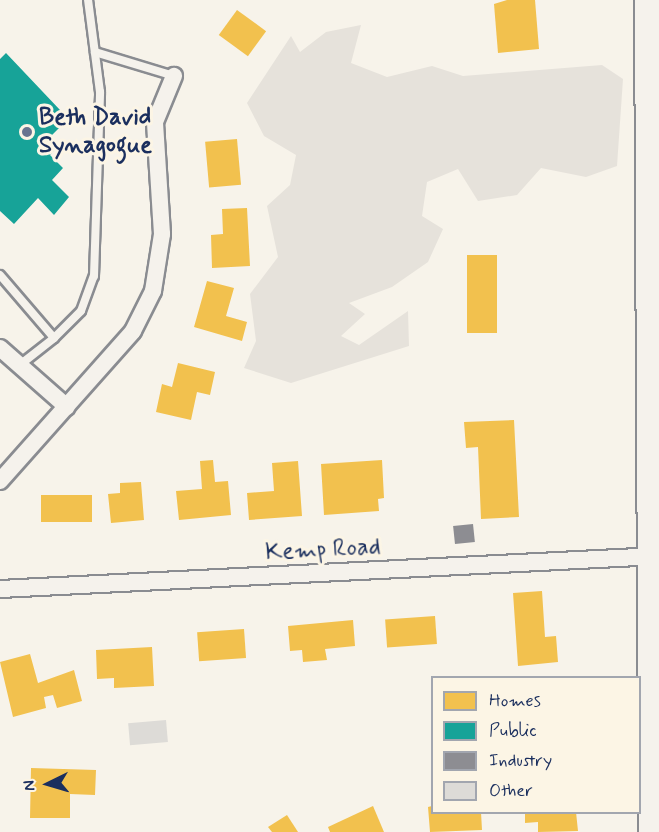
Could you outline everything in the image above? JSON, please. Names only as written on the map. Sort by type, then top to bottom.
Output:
[{"type":"main road","points":[[647,0],[654,556],[651,832]]},
{"type":"street","points":[[0,481],[133,331],[153,291],[162,234],[154,122],[174,76]]},
{"type":"street","points":[[0,348],[21,364],[67,407]]},
{"type":"street","name":"Kemp Road","points":[[0,589],[654,556]]},
{"type":"lane","points":[[21,364],[54,338],[81,311],[94,276],[100,103],[88,0]]},
{"type":"lane","points":[[95,52],[174,76]]},
{"type":"lane","points":[[0,275],[54,338]]},
{"type":"shaded area","points":[[361,25],[351,63],[387,77],[432,66],[463,76],[602,65],[623,79],[617,166],[586,177],[541,168],[517,195],[478,201],[458,169],[427,182],[422,216],[443,229],[428,262],[392,287],[349,303],[365,314],[341,336],[359,345],[408,311],[409,346],[291,383],[244,368],[256,341],[250,294],[278,257],[267,206],[290,185],[296,155],[264,136],[247,103],[291,36],[300,52],[326,32]]},
{"type":"building: Homes","points":[[507,0],[535,0],[539,49],[498,53],[494,4]]},
{"type":"building: Homes","points":[[237,10],[266,31],[248,56],[219,35]]},
{"type":"building: Homes","points":[[237,139],[241,185],[209,188],[205,142]]},
{"type":"building: Homes","points":[[247,208],[250,266],[212,268],[211,235],[223,234],[222,209]]},
{"type":"building: Homes","points":[[467,255],[497,255],[497,333],[467,333]]},
{"type":"building: Homes","points":[[207,281],[234,288],[226,316],[247,322],[242,341],[194,327]]},
{"type":"building: Homes","points":[[178,363],[215,372],[210,395],[197,392],[191,420],[156,412],[162,384],[172,387]]},
{"type":"building: Homes","points":[[514,420],[519,517],[481,519],[478,447],[466,448],[464,422]]},
{"type":"building: Homes","points":[[213,460],[215,482],[228,481],[231,515],[179,520],[176,491],[202,489],[200,461]]},
{"type":"building: Homes","points":[[382,460],[384,498],[378,499],[379,511],[324,515],[321,464]]},
{"type":"building: Homes","points":[[298,461],[302,516],[249,520],[247,493],[274,491],[272,463]]},
{"type":"building: Homes","points":[[141,482],[144,520],[111,523],[108,494],[120,493],[120,483]]},
{"type":"building: Homes","points":[[41,495],[92,495],[92,522],[41,522]]},
{"type":"building: Homes","points":[[542,591],[545,637],[556,636],[558,662],[518,666],[513,593]]},
{"type":"building: Homes","points":[[435,616],[437,644],[387,647],[385,619]]},
{"type":"building: Homes","points":[[353,620],[355,646],[325,649],[327,660],[303,662],[302,650],[290,651],[288,626]]},
{"type":"building: Homes","points":[[244,629],[246,658],[199,661],[197,632]]},
{"type":"building: Homes","points":[[152,647],[154,686],[114,688],[114,678],[97,679],[96,650]]},
{"type":"building: Homes","points":[[30,654],[38,683],[74,670],[82,701],[57,708],[53,695],[44,697],[46,708],[13,717],[0,662]]},
{"type":"building: Homes","points":[[31,768],[96,770],[95,795],[70,794],[70,818],[30,818]]},
{"type":"building: Homes","points":[[373,806],[384,832],[330,832],[328,827]]},
{"type":"building: Homes","points":[[431,806],[431,814],[481,814],[482,830],[430,832],[428,807]]},
{"type":"building: Homes","points":[[525,814],[576,814],[578,831],[538,832],[538,822],[525,823]]},
{"type":"building: Homes","points":[[287,815],[298,832],[272,832],[268,827]]},
{"type":"building: Public","name":"Beth David Synagogue","points":[[6,53],[60,110],[62,125],[48,139],[57,147],[50,155],[63,168],[52,180],[69,197],[54,215],[38,198],[14,224],[0,211],[0,59]]},
{"type":"building: Industry","points":[[473,524],[475,542],[455,544],[453,526]]},
{"type":"building: Other","points":[[166,720],[168,742],[130,745],[128,723]]},
{"type":"place","name":"Beth David Synagogue","points":[[27,132]]}]
